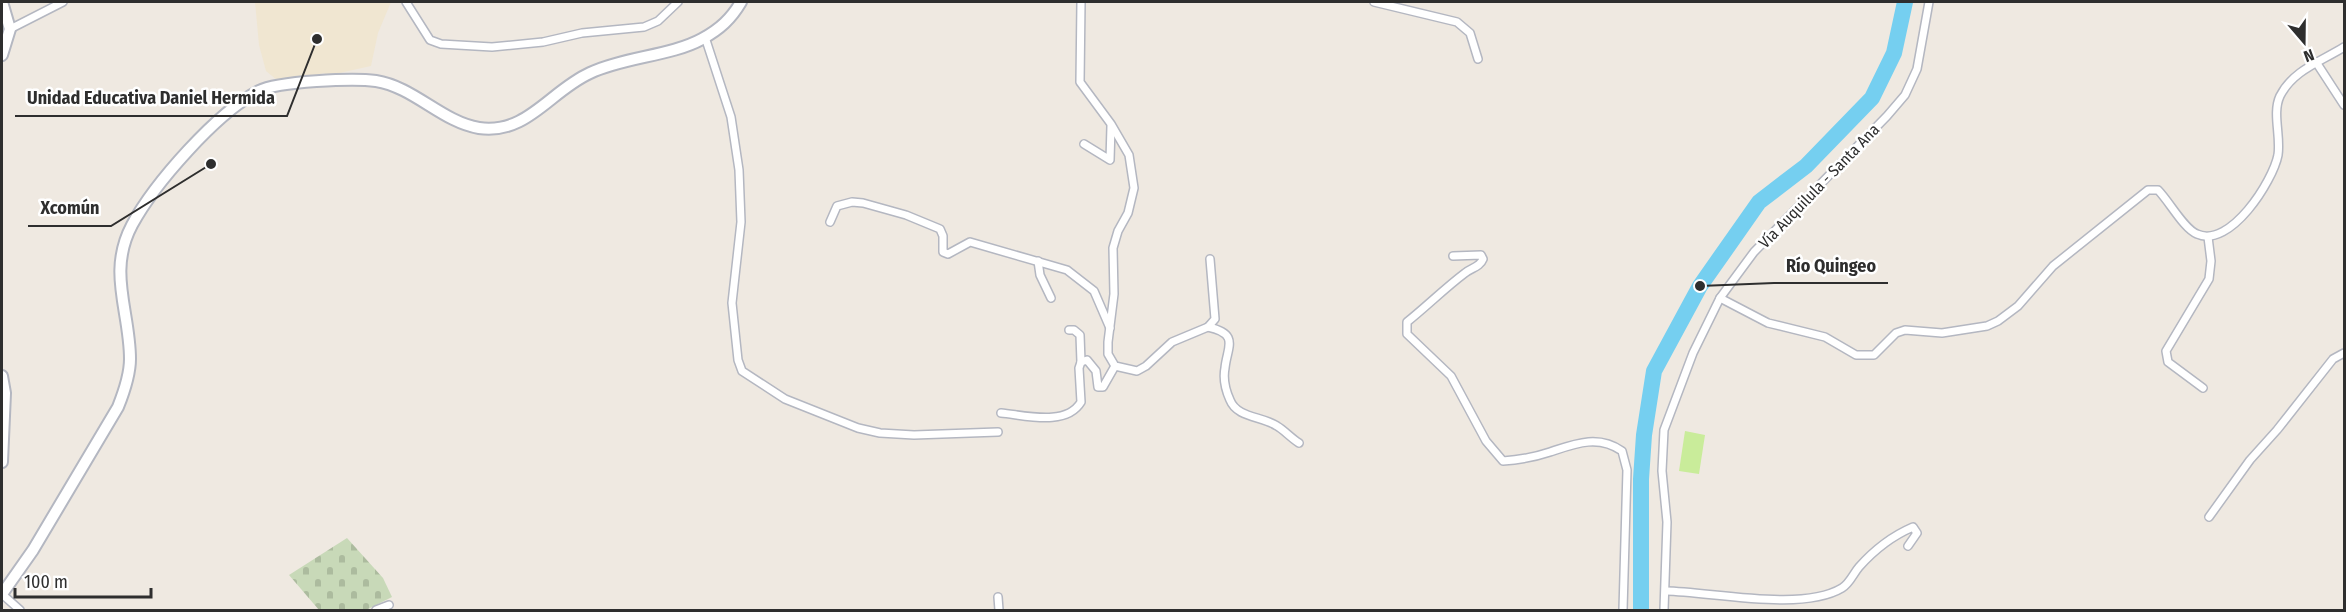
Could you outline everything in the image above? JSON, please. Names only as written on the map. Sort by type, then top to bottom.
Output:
[{"type":"street","points":[[2,2],[10,29],[2,55]]},
{"type":"street","points":[[10,29],[63,2]]},
{"type":"street","points":[[406,2],[430,40],[441,44],[492,46],[543,42],[582,33],[644,27],[658,21],[678,2]]},
{"type":"street","points":[[20,610],[2,594],[33,550],[117,407],[126,387],[130,359],[121,297],[120,259],[132,225],[178,163],[230,110],[260,90],[278,85],[376,81],[397,87],[462,122],[478,128],[500,129],[513,126],[533,115],[590,73],[643,55],[688,45],[705,37],[734,15],[741,2]]},
{"type":"street","points":[[1081,2],[1080,81],[1111,124],[1129,155],[1134,188],[1128,213],[1118,231],[1113,248],[1114,294],[1108,354],[1115,366],[1137,371],[1146,366],[1172,342],[1208,327],[1215,319],[1210,259]]},
{"type":"street","points":[[1374,2],[1456,22],[1470,33],[1478,59]]},
{"type":"street","name":"Vía Auquilula - Santa Ana","points":[[1665,610],[1667,522],[1662,471],[1664,430],[1674,397],[1692,353],[1720,297],[1754,252],[1905,95],[1917,69],[1922,44],[1923,20],[1929,2]]},
{"type":"street","points":[[705,37],[731,117],[739,170],[741,222],[732,303],[738,360],[742,370],[784,399],[858,428],[880,433],[914,435],[998,432]]},
{"type":"street","points":[[1720,297],[1768,322],[1825,338],[1856,355],[1875,355],[1896,333],[1905,330],[1942,333],[1988,326],[1998,321],[2018,306],[2053,266],[2148,190],[2158,190],[2194,233],[2208,237],[2223,232],[2242,217],[2253,204],[2277,156],[2280,98],[2291,82],[2316,62],[2344,46]]},
{"type":"street","points":[[2316,62],[2344,105]]},
{"type":"street","points":[[1084,144],[1110,160],[1111,124]]},
{"type":"street","points":[[830,222],[837,206],[852,202],[863,203],[906,215],[940,229],[943,236],[943,252],[948,255],[970,242],[1067,270],[1082,279],[1094,291],[1110,327]]},
{"type":"street","points":[[2203,388],[2168,362],[2166,351],[2209,279],[2211,261],[2208,237]]},
{"type":"street","points":[[1453,256],[1481,255],[1483,259],[1481,264],[1455,281],[1431,304],[1407,322],[1407,334],[1451,376],[1486,441],[1503,462],[1551,452],[1579,441],[1616,446],[1622,451],[1627,470],[1623,610]]},
{"type":"street","points":[[1038,261],[1040,275],[1051,298]]},
{"type":"street","points":[[1208,327],[1219,330],[1228,337],[1231,347],[1225,367],[1230,402],[1237,410],[1278,426],[1299,443]]},
{"type":"street","points":[[1001,413],[1052,417],[1077,408],[1081,402],[1080,334],[1074,330],[1068,330]]},
{"type":"street","points":[[2209,517],[2250,460],[2277,430],[2333,359],[2344,353]]},
{"type":"street","points":[[1081,362],[1087,360],[1093,365],[1098,387],[1103,387],[1115,366]]},
{"type":"street","points":[[2,376],[5,393],[2,462]]},
{"type":"street","points":[[1666,591],[1700,592],[1774,602],[1811,597],[1835,592],[1845,586],[1859,567],[1884,542],[1913,527],[1917,533],[1908,546]]},
{"type":"street","points":[[998,597],[999,610]]},
{"type":"street","points":[[376,610],[389,605]]},
{"type":"shaded area","points":[[255,2],[391,2],[378,33],[371,66],[326,76],[324,73],[308,78],[277,80],[266,71],[259,45]]},
{"type":"green space","points":[[1685,431],[1705,435],[1699,474],[1679,471]]},
{"type":"green space","points":[[347,538],[383,578],[392,597],[366,610],[319,610],[289,575]]},
{"type":"waterway","points":[[1641,610],[1641,479],[1644,435],[1654,371],[1700,286],[1759,202],[1806,166],[1872,98],[1894,53],[1905,2]]},
{"type":"place","name":"Unidad Educativa Daniel Hermida","points":[[317,39]]},
{"type":"place","name":"Xcomún","points":[[211,164]]},
{"type":"place","name":"Río Quingeo","points":[[1700,286]]}]
